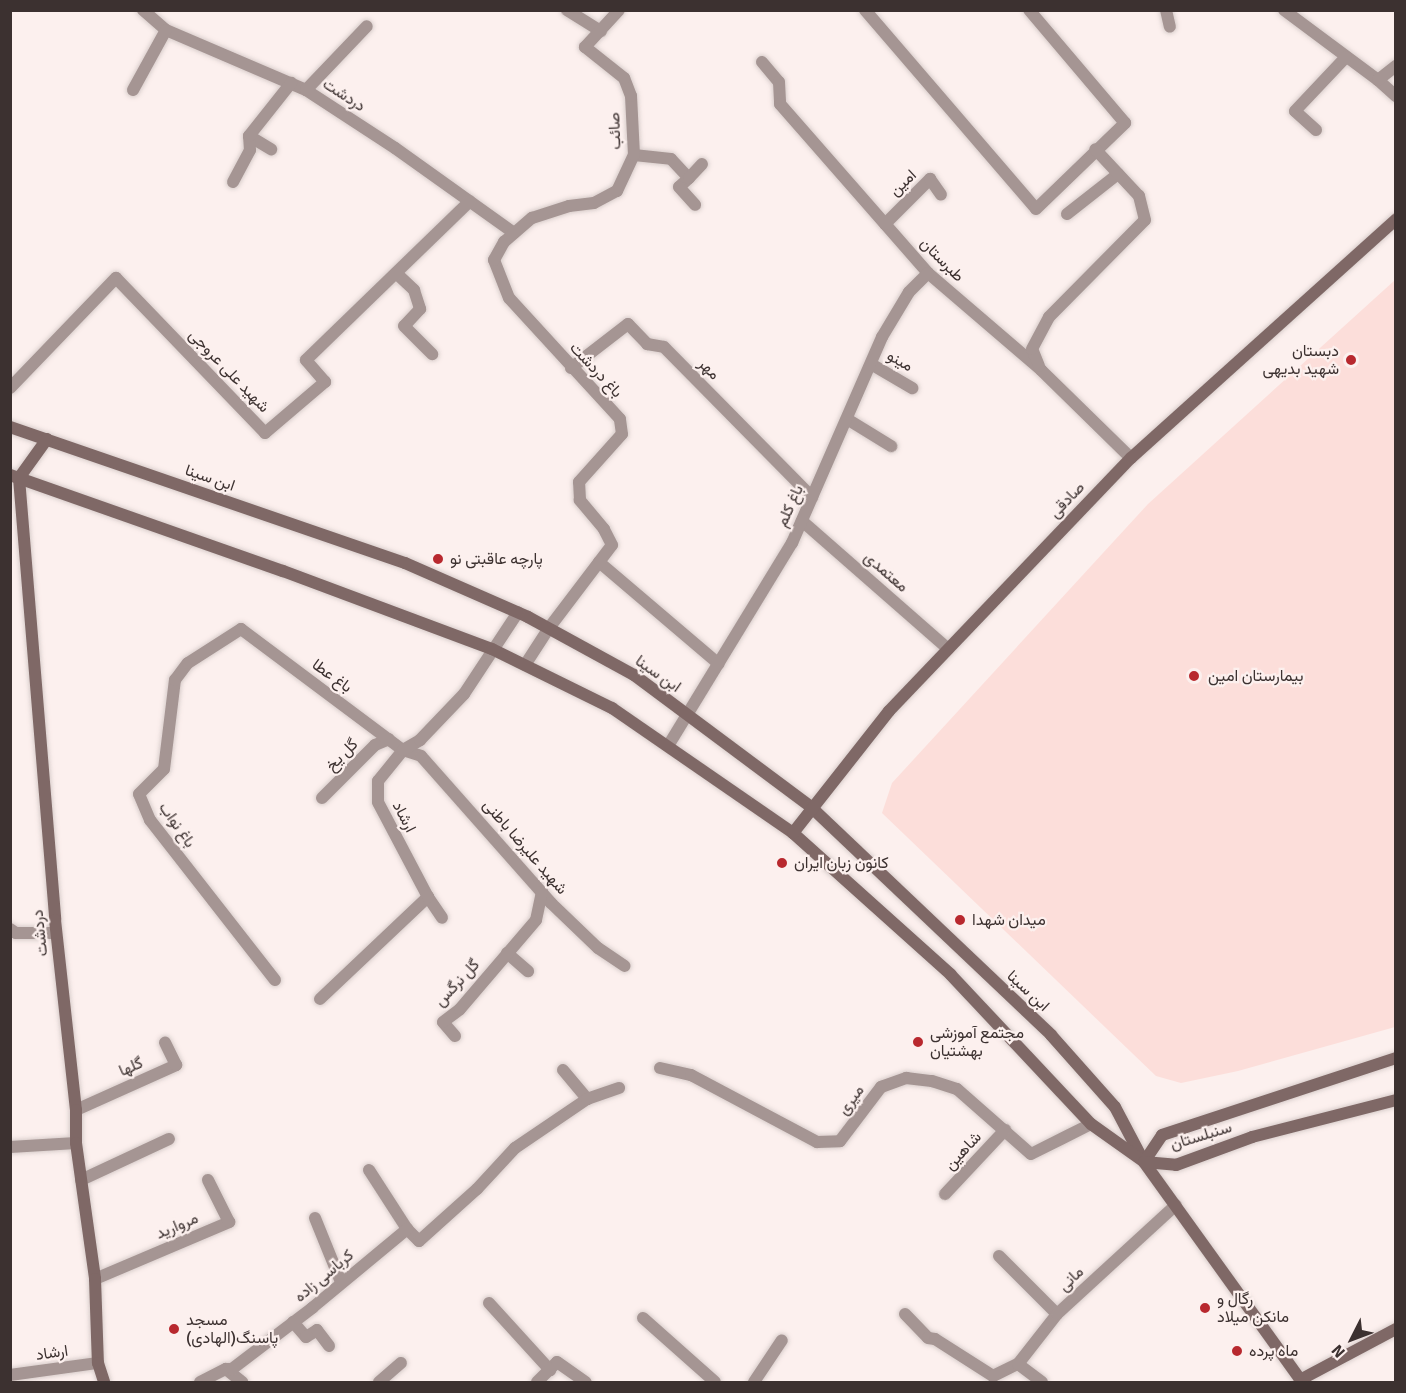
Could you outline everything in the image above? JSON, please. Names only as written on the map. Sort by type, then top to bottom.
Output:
[{"type":"main road","name":"صادقی","points":[[793,833],[810,807],[889,711],[1131,458],[1395,219]]},
{"type":"main road","name":"ابن سینا","points":[[10,427],[405,563],[518,612],[634,675],[810,807],[1051,1035],[1115,1107],[1144,1162],[1300,1382]]},
{"type":"main road","points":[[15,477],[47,440]]},
{"type":"main road","name":"ابن سینا","points":[[15,477],[283,571],[492,649],[612,708],[793,833],[951,975],[1091,1124],[1144,1162]]},
{"type":"main road","name":"دردشت","points":[[15,477],[56,933],[76,1110],[76,1143],[95,1280],[98,1363],[104,1383]]},
{"type":"main road","name":"سنبلستان","points":[[1395,1058],[1162,1135],[1144,1162],[1176,1165],[1251,1137],[1395,1100]]},
{"type":"main road","points":[[1300,1382],[1395,1329]]},
{"type":"street","name":"دردشت","points":[[143,10],[166,30],[306,90],[514,233]]},
{"type":"street","points":[[567,10],[601,31]]},
{"type":"street","name":"صائب","points":[[504,242],[532,218],[569,206],[594,203],[617,191],[634,155],[631,96],[624,78],[585,46],[620,10]]},
{"type":"street","points":[[865,10],[1036,209],[1095,149],[1125,123],[1029,10]]},
{"type":"street","points":[[1166,10],[1170,27]]},
{"type":"street","points":[[1284,10],[1378,80],[1395,96]]},
{"type":"street","points":[[306,90],[367,26]]},
{"type":"street","points":[[133,90],[166,30]]},
{"type":"street","points":[[1316,130],[1295,111],[1346,57]]},
{"type":"street","name":"طبرستان","points":[[762,62],[779,82],[780,104],[928,273],[1041,370],[1131,458]]},
{"type":"street","points":[[1378,80],[1395,66]]},
{"type":"street","points":[[233,182],[250,150],[249,136],[291,83]]},
{"type":"street","points":[[249,136],[271,149]]},
{"type":"street","points":[[1041,370],[1032,349],[1048,317],[1145,220],[1139,196],[1095,149]]},
{"type":"street","points":[[634,155],[671,159],[688,178]]},
{"type":"street","points":[[695,205],[679,187],[702,164]]},
{"type":"street","points":[[1067,214],[1118,174]]},
{"type":"street","name":"امین","points":[[885,224],[930,179],[941,195]]},
{"type":"street","name":"شهید علی عروجی","points":[[10,388],[116,278],[265,433],[325,382],[306,360],[470,201]]},
{"type":"street","name":"باغ دردشت","points":[[504,242],[494,260],[509,298],[620,419],[622,434],[579,483],[580,500],[604,529],[612,545],[549,628],[525,665]]},
{"type":"street","points":[[396,273],[414,291],[420,309],[404,326],[432,354]]},
{"type":"street","name":"باغ کلم","points":[[668,746],[792,543],[882,337],[909,292],[928,273]]},
{"type":"street","name":"مهر","points":[[571,368],[628,324],[647,345],[664,347],[812,497]]},
{"type":"street","name":"مینو","points":[[871,364],[912,388]]},
{"type":"street","points":[[847,419],[891,446]]},
{"type":"street","name":"معتمدی","points":[[802,521],[948,648]]},
{"type":"street","points":[[599,562],[719,664]]},
{"type":"street","name":"ارشاد","points":[[442,918],[428,897],[378,802],[378,781],[403,750],[420,740],[464,694],[518,612]]},
{"type":"street","name":"باغ عطا","points":[[241,629],[403,750]]},
{"type":"street","name":"باغ نواب","points":[[241,629],[188,663],[175,680],[164,769],[139,794],[150,820],[275,981]]},
{"type":"street","name":"گل یخ","points":[[322,798],[375,746],[389,739]]},
{"type":"street","name":"شهید علیرضا باطنی","points":[[403,750],[421,756],[542,892],[598,948],[625,966]]},
{"type":"street","name":"گل نرگس","points":[[455,1036],[444,1022],[460,1009],[536,920],[542,892]]},
{"type":"street","points":[[320,999],[428,897]]},
{"type":"street","points":[[10,929],[16,933],[56,933]]},
{"type":"street","points":[[507,953],[528,971]]},
{"type":"street","name":"گلها","points":[[76,1110],[176,1065],[165,1042]]},
{"type":"street","name":"میری","points":[[660,1068],[691,1075],[817,1142],[840,1141],[881,1087],[906,1078],[932,1081],[957,1089],[1031,1154],[1091,1124]]},
{"type":"street","points":[[563,1070],[587,1099]]},
{"type":"street","points":[[369,1170],[407,1229],[419,1241],[477,1189],[515,1148],[587,1099],[619,1088]]},
{"type":"street","name":"شاهین","points":[[945,1194],[1005,1130]]},
{"type":"street","points":[[81,1180],[169,1139]]},
{"type":"street","points":[[10,1148],[76,1143]]},
{"type":"street","name":"مروارید","points":[[95,1280],[229,1222],[208,1180]]},
{"type":"street","name":"مانی","points":[[1018,1364],[1058,1314],[1176,1205]]},
{"type":"street","points":[[315,1218],[341,1282]]},
{"type":"street","name":"کرباسی زاده","points":[[200,1383],[226,1369],[232,1369],[293,1323],[407,1229]]},
{"type":"street","points":[[999,1256],[1058,1314]]},
{"type":"street","points":[[489,1303],[550,1370]]},
{"type":"street","points":[[904,1314],[928,1338],[935,1339],[993,1376],[1018,1364],[1042,1383]]},
{"type":"street","points":[[643,1318],[715,1383]]},
{"type":"street","points":[[293,1323],[306,1337],[316,1330],[329,1346]]},
{"type":"street","points":[[754,1383],[782,1340]]},
{"type":"street","points":[[537,1383],[557,1362],[586,1383]]},
{"type":"street","name":"ارشاد","points":[[10,1375],[98,1363]]},
{"type":"street","points":[[380,1383],[401,1363]]},
{"type":"street","points":[[226,1369],[242,1383]]},
{"type":"shaded area","name":"بیمارستان امین","points":[[1395,280],[1395,1027],[1238,1071],[1181,1083],[1156,1076],[882,813],[892,783],[1148,504]]},
{"type":"place","name":"دبستان شهید بدیهی","points":[[1351,360]]},
{"type":"place","name":"پارچه عاقبتی نو","points":[[438,559]]},
{"type":"place","name":"بیمارستان امین","points":[[1194,676]]},
{"type":"place","name":"کانون زبان ایران","points":[[782,863]]},
{"type":"place","name":"میدان شهدا","points":[[960,920]]},
{"type":"place","name":"مجتمع آموزشی بهشتیان","points":[[918,1042]]},
{"type":"place","name":"رگال و مانکن میلاد","points":[[1205,1308]]},
{"type":"place","name":"مسجد پاسنگ(الهادی)","points":[[174,1329]]},
{"type":"place","name":"ماه پرده","points":[[1237,1351]]}]
